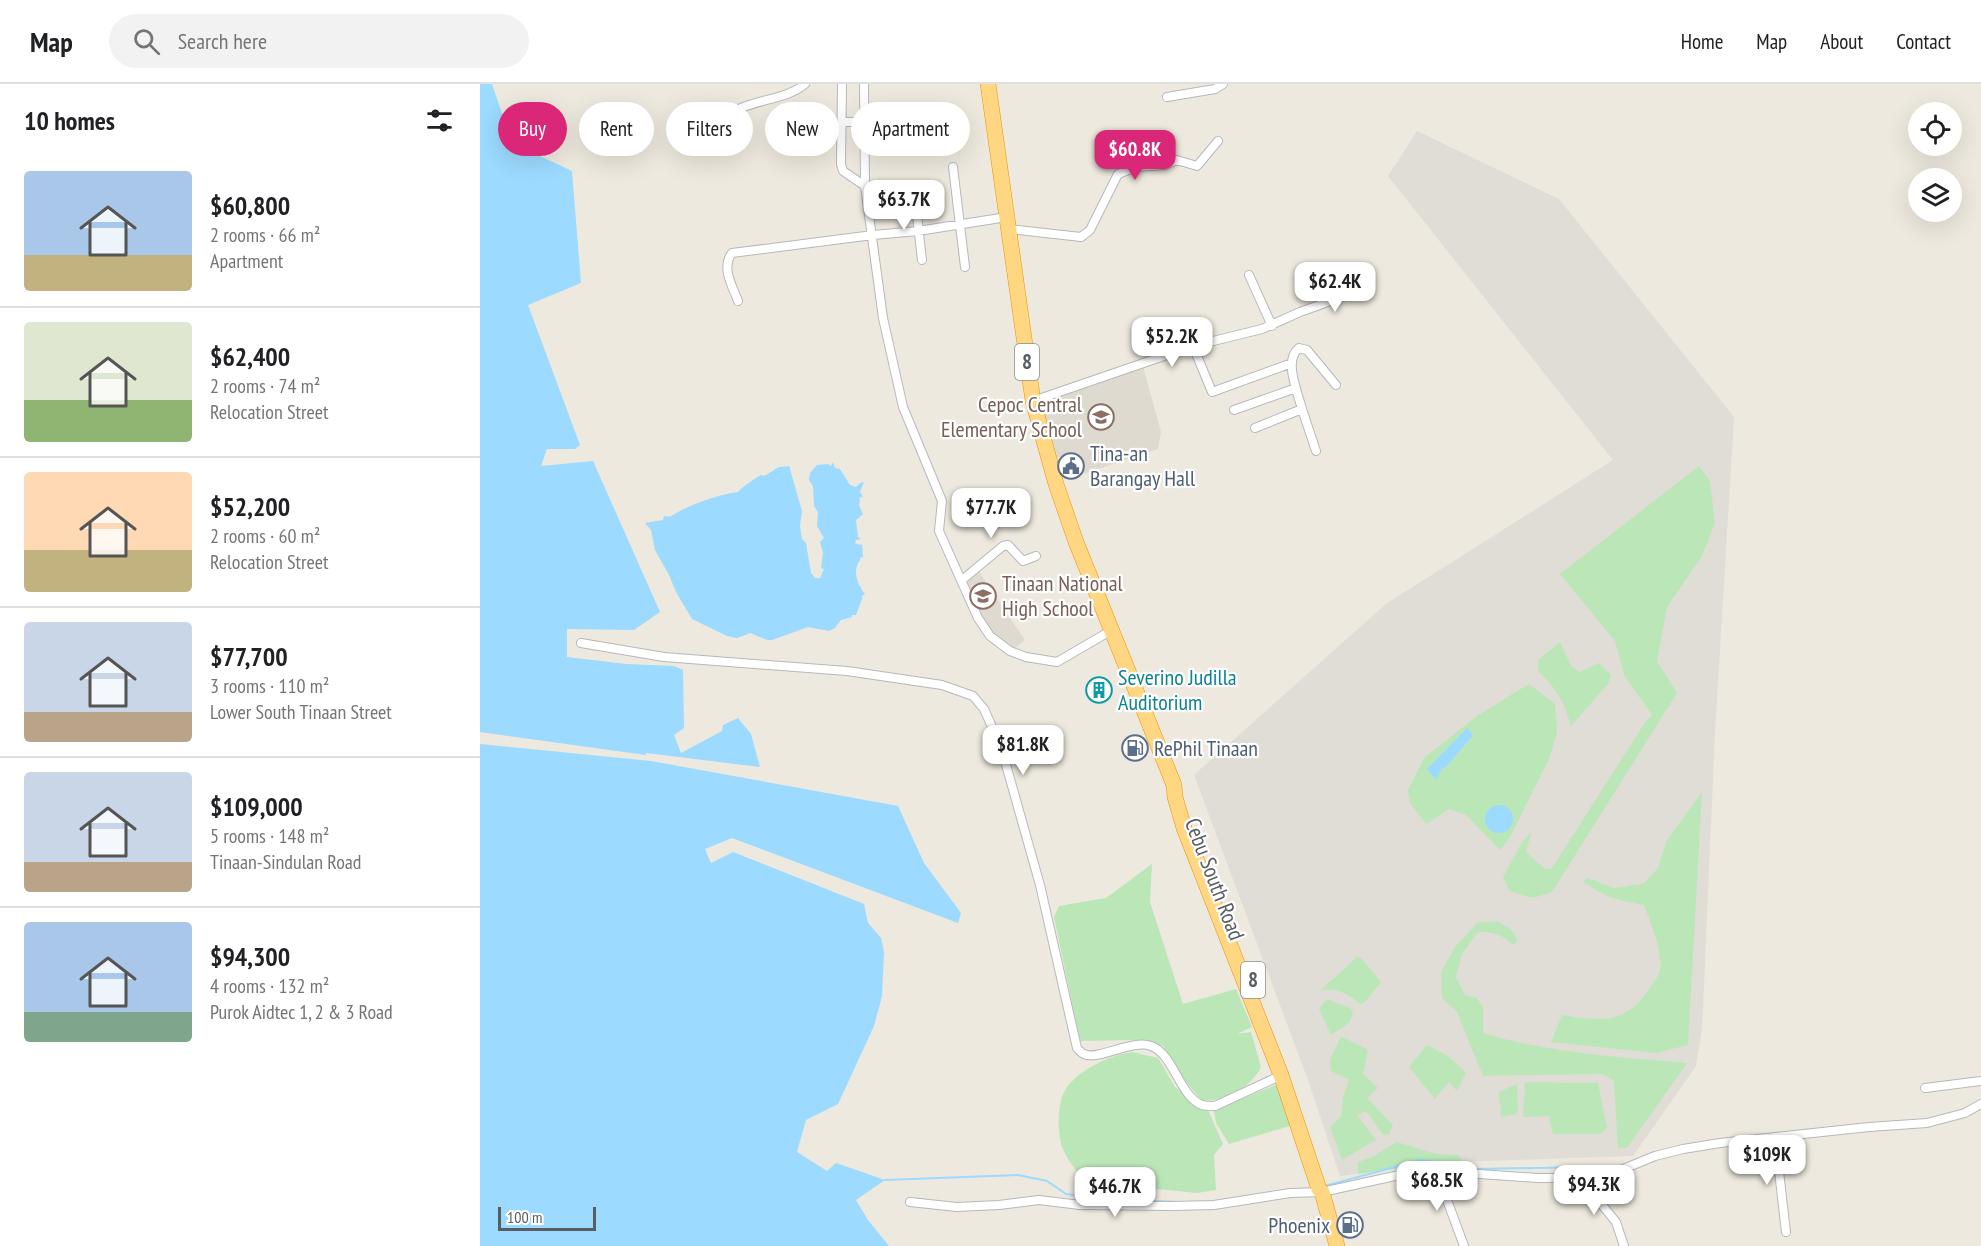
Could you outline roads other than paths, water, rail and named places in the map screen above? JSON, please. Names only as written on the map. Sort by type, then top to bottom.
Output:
[{"type":"highway","name":"8","points":[[988,84],[1033,401],[1056,484],[1076,542],[1112,630]]},
{"type":"highway","name":"Cebu South Road","points":[[1112,630],[1174,785],[1183,794],[1284,1074],[1306,1123],[1337,1246]]},
{"type":"street","points":[[753,104],[792,91],[805,84]]},
{"type":"street","points":[[842,84],[841,164],[843,171],[865,186]]},
{"type":"street","points":[[864,84],[864,102]]},
{"type":"street","points":[[1167,97],[1194,88],[1215,88],[1223,84]]},
{"type":"street","points":[[842,122],[851,122]]},
{"type":"street","points":[[738,301],[726,270],[726,260],[732,253],[959,224],[1008,223],[1081,237],[1090,230],[1118,174],[1136,167],[1165,165],[1177,160],[1197,166],[1218,141]]},
{"type":"street","points":[[865,156],[865,186],[883,318],[903,407],[942,501],[939,531],[978,618],[990,636],[1010,651],[1026,657],[1057,662],[1112,630]]},
{"type":"street","points":[[953,167],[965,267]]},
{"type":"street","points":[[915,198],[922,260]]},
{"type":"street","points":[[1249,275],[1272,326]]},
{"type":"street","points":[[1033,401],[1193,346],[1272,326],[1300,312],[1361,290]]},
{"type":"street","points":[[1193,346],[1212,392],[1292,363]]},
{"type":"street","points":[[1316,452],[1296,388],[1292,363],[1294,352],[1299,348],[1307,350],[1336,385]]},
{"type":"street","points":[[1234,410],[1296,388]]},
{"type":"street","points":[[1256,428],[1302,410]]},
{"type":"street","points":[[962,580],[1003,546],[1008,545],[1023,561],[1036,556]]},
{"type":"street","points":[[580,643],[664,657],[847,671],[942,685],[973,696],[984,709],[1001,747],[1040,885],[1077,1048],[1084,1054],[1093,1055],[1124,1046],[1149,1045],[1160,1050],[1194,1100],[1203,1106],[1215,1106],[1284,1074]]},
{"type":"street","points":[[1925,1088],[1981,1081]]},
{"type":"street","points":[[910,1202],[957,1207],[1039,1200],[1069,1204],[1214,1205],[1422,1170],[1525,1178],[1580,1178],[1617,1172],[1655,1156],[1683,1149],[1775,1137],[1927,1123],[1965,1113],[1981,1104]]},
{"type":"street","points":[[1775,1137],[1786,1232]]},
{"type":"street","points":[[1436,1170],[1464,1246]]},
{"type":"street","points":[[1580,1178],[1616,1222],[1623,1246]]},
{"type":"water","points":[[480,84],[492,84],[498,102],[498,156],[540,156],[572,171],[581,283],[528,305],[580,445],[575,449],[547,449],[541,466],[593,461],[660,612],[634,630],[567,629],[567,657],[626,664],[674,666],[683,670],[684,728],[674,735],[681,753],[722,731],[723,725],[738,718],[751,734],[760,767],[646,753],[646,755],[480,732]]},
{"type":"water","points":[[833,462],[835,468],[840,469],[850,485],[856,487],[864,482],[860,492],[863,497],[858,498],[863,514],[856,520],[858,537],[861,539],[856,540],[855,543],[862,544],[863,557],[860,558],[856,573],[865,594],[862,596],[856,615],[841,620],[835,628],[829,631],[808,627],[772,640],[750,633],[737,638],[727,636],[692,619],[655,550],[651,530],[645,523],[663,520],[664,516],[670,517],[704,501],[738,492],[761,475],[764,476],[779,467],[789,466],[802,511],[800,526],[802,539],[806,543],[811,573],[815,578],[820,578],[824,569],[821,568],[823,553],[820,542],[824,538],[817,526],[818,512],[814,506],[813,486],[809,480],[810,473],[817,465],[831,466]]},
{"type":"water","points":[[1467,728],[1473,735],[1442,769],[1436,780],[1427,769]]},
{"type":"water","points":[[480,744],[651,761],[898,806],[924,863],[961,913],[958,923],[732,838],[705,849],[711,863],[733,852],[864,904],[868,923],[881,938],[884,952],[882,996],[874,1026],[838,1104],[806,1120],[797,1152],[827,1171],[836,1163],[885,1180],[856,1200],[868,1220],[889,1246],[480,1246]]},
{"type":"water","points":[[1499,805],[1509,809],[1513,819],[1509,829],[1499,833],[1489,829],[1485,819],[1489,809]]},
{"type":"waterway","points":[[1325,1186],[1420,1160],[1476,1169],[1588,1167]]},
{"type":"waterway","points":[[885,1180],[1018,1175],[1047,1181],[1066,1194],[1177,1202]]},
{"type":"place","name":"Cepoc Central Elementary School","points":[[1101,417]]},
{"type":"place","name":"Tina-an Barangay Hall","points":[[1071,466]]},
{"type":"place","name":"Tinaan National High School","points":[[983,596]]},
{"type":"place","name":"Severino Judilla Auditorium","points":[[1099,690]]},
{"type":"place","name":"RePhil Tinaan","points":[[1135,748]]},
{"type":"place","name":"Phoenix","points":[[1350,1225]]}]
